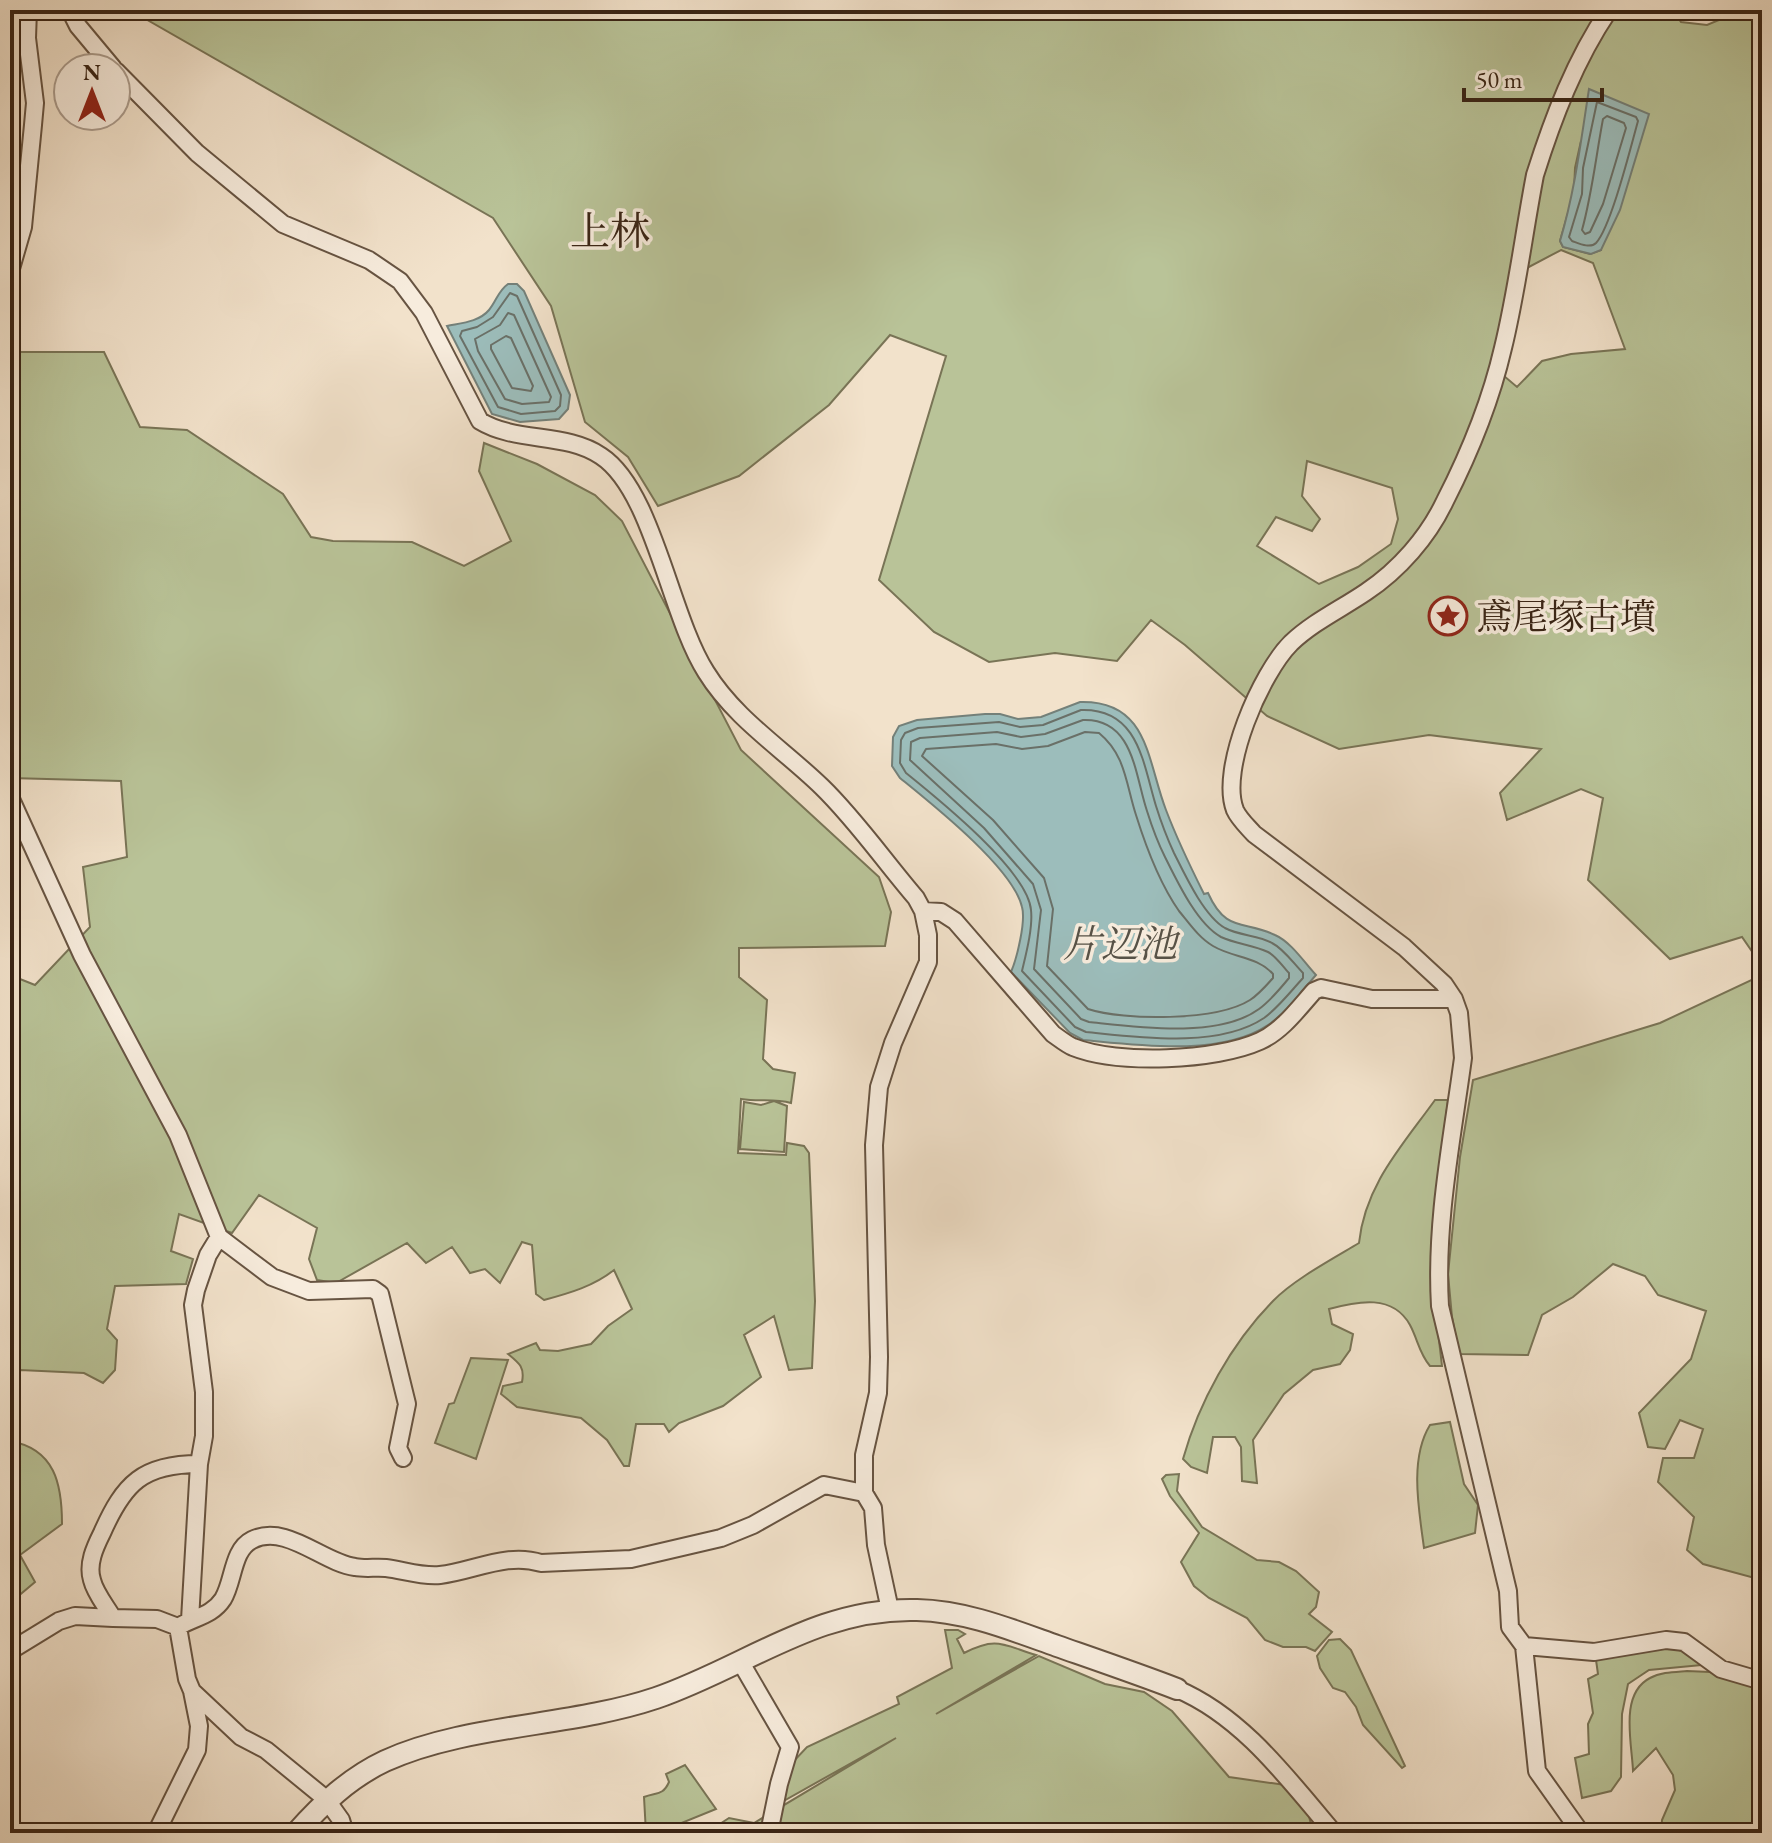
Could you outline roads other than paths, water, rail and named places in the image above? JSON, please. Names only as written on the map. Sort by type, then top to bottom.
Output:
[{"type":"street","points":[[10,272],[23,227],[35,103],[27,38],[28,10]]},
{"type":"street","points":[[70,10],[78,26],[99,52]]},
{"type":"street","points":[[1581,1833],[1537,1771],[1524,1646],[1510,1627],[1508,1591],[1440,1306],[1438,1274],[1442,1218],[1463,1058],[1463,1042],[1454,999],[1444,984],[1404,947],[1247,826],[1234,807],[1232,763],[1270,669],[1288,646],[1307,629],[1370,590],[1397,566],[1419,543],[1444,504],[1488,399],[1503,350],[1540,158],[1578,61],[1609,10]]},
{"type":"street","points":[[132,88],[197,153],[283,224],[369,260],[400,281],[424,313],[480,421],[493,429],[579,445],[602,456],[619,472],[641,508],[680,620],[706,672],[741,716],[824,788],[916,898],[923,911],[928,935],[928,962],[893,1043],[879,1087],[874,1145],[878,1393],[864,1455],[864,1493],[873,1508],[876,1545],[890,1610]]},
{"type":"street","points":[[10,797],[82,955],[178,1135],[219,1237],[272,1277],[309,1291],[373,1289],[380,1294],[407,1404],[398,1448],[403,1458]]},
{"type":"street","points":[[923,911],[941,912],[955,921],[1053,1034],[1070,1046],[1094,1054],[1182,1058],[1238,1048],[1261,1040],[1282,1026],[1314,991],[1321,988],[1372,999],[1454,999]]},
{"type":"street","points":[[156,1833],[197,1750],[199,1726],[187,1679],[184,1624],[204,1436],[204,1392],[193,1305],[208,1255],[219,1237]]},
{"type":"street","points":[[113,1618],[91,1579],[95,1547],[111,1510],[124,1490],[158,1469],[178,1464],[199,1464]]},
{"type":"street","points":[[10,1651],[59,1621],[75,1616],[157,1619],[184,1624],[203,1618],[224,1598],[240,1552],[249,1541],[266,1535],[283,1538],[353,1567],[438,1576],[514,1560],[527,1559],[541,1563],[606,1562],[645,1556],[721,1538],[753,1525],[824,1485],[864,1493]]},
{"type":"street","points":[[296,1833],[326,1799],[361,1774],[422,1747],[643,1702],[820,1624],[850,1615],[890,1610],[935,1611],[983,1621],[1177,1689],[1210,1705],[1231,1721],[1289,1780],[1334,1833]]},
{"type":"street","points":[[1524,1646],[1594,1652],[1666,1640],[1684,1642],[1721,1669],[1762,1681]]},
{"type":"street","points":[[740,1661],[790,1747],[769,1833]]},
{"type":"street","points":[[192,1691],[241,1737],[266,1750],[326,1799],[341,1820],[345,1833]]},
{"type":"water","points":[[1589,89],[1649,114],[1620,210],[1601,250],[1591,254],[1563,247],[1560,241],[1574,184]]},
{"type":"water","points":[[508,284],[517,284],[524,291],[570,395],[568,409],[559,419],[520,422],[492,414],[447,326],[485,314]]},
{"type":"water","name":"片辺池","points":[[1080,702],[1103,704],[1120,711],[1133,722],[1149,754],[1166,810],[1204,894],[1208,893],[1215,906],[1229,920],[1281,938],[1316,975],[1268,1025],[1226,1042],[1203,1045],[1083,1040],[1070,1033],[1011,972],[1023,921],[1022,907],[1004,874],[950,820],[900,778],[892,766],[893,737],[899,726],[917,720],[985,714],[1018,719],[1041,717]]},
{"type":"place","name":"鳶尾塚古墳","points":[[1448,616]]},
{"type":"district","name":"上林","points":[[610,231]]}]
